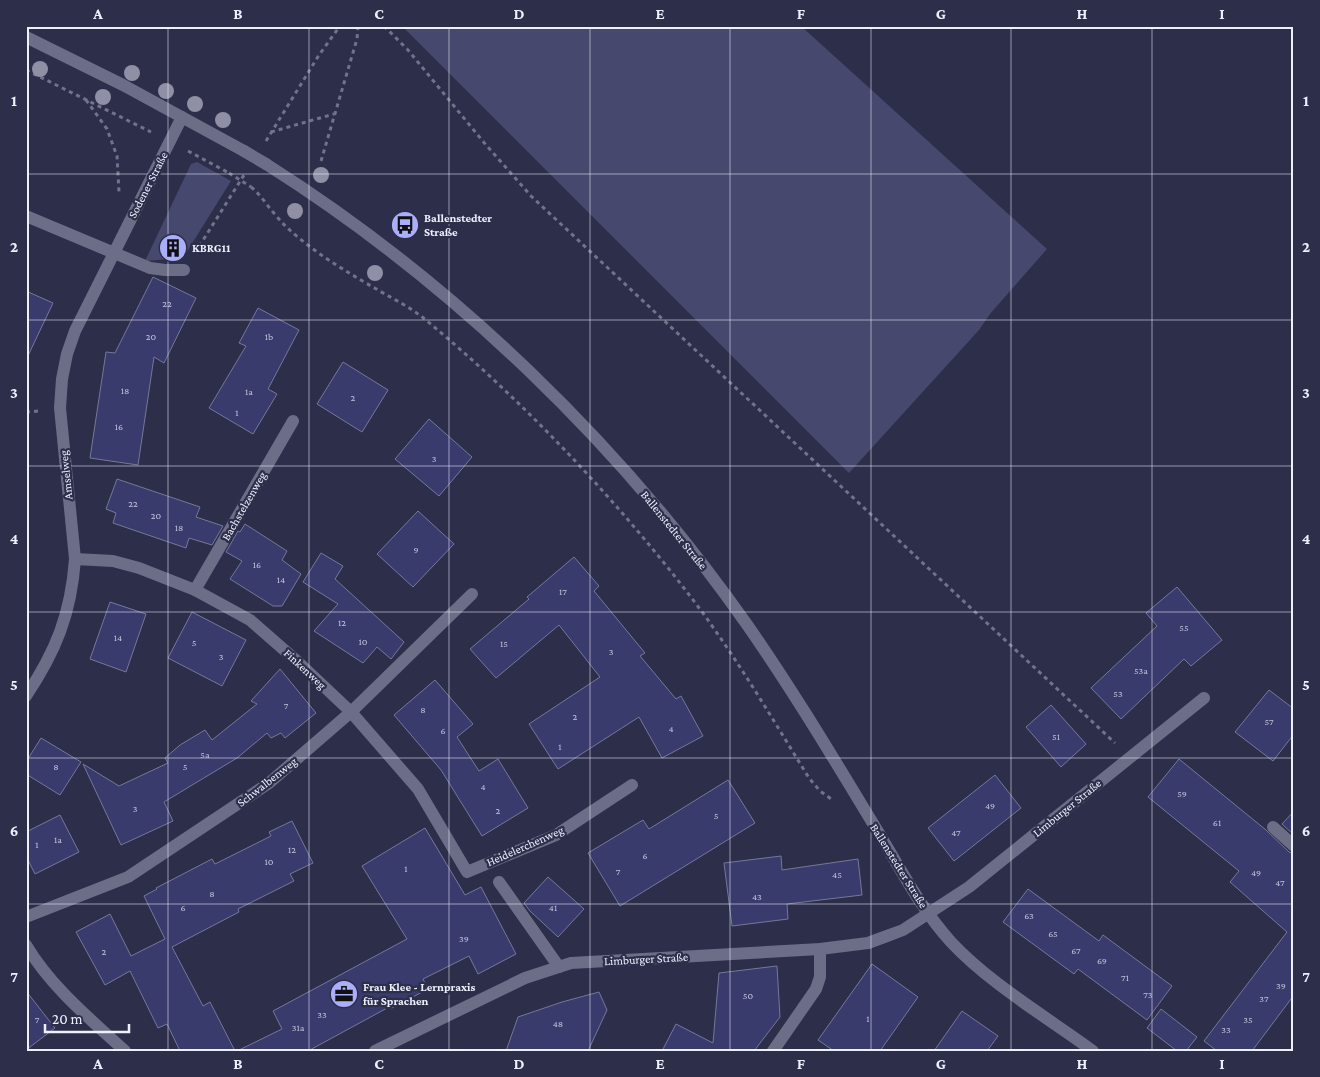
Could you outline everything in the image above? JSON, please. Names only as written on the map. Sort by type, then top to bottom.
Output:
[{"type":"street","name":"Ballenstedter Straße","points":[[26,37],[123,85],[182,117],[266,164],[300,187],[390,251],[454,304],[581,422],[630,476],[714,579],[749,628],[808,717],[929,914]]},
{"type":"street","name":"Sodener Straße","points":[[113,253],[182,117]]},
{"type":"street","points":[[26,216],[150,268],[184,270]]},
{"type":"street","name":"Amselweg","points":[[26,696],[56,645],[73,584],[75,559],[60,427],[62,379],[67,354],[75,331],[113,253]]},
{"type":"street","name":"Bachstelzenweg","points":[[195,590],[293,422]]},
{"type":"street","name":"Finkenweg","points":[[75,559],[113,561],[139,568],[195,590],[250,620],[351,712],[418,789],[467,872]]},
{"type":"street","name":"Schwalbenweg","points":[[26,917],[128,878],[269,783],[351,712],[472,594]]},
{"type":"street","name":"Limburger Straße","points":[[375,1051],[525,978],[571,963],[820,949],[868,943],[903,930],[969,887],[1204,698]]},
{"type":"street","name":"Heidelerchenweg","points":[[467,872],[556,835],[632,785]]},
{"type":"street","points":[[1273,827],[1294,846]]},
{"type":"street","points":[[499,882],[559,966]]},
{"type":"street","points":[[929,914],[953,944],[992,978],[1093,1051]]},
{"type":"street","points":[[26,944],[36,961],[62,992],[125,1051]]},
{"type":"street","points":[[773,1051],[816,989],[822,966],[820,949]]},
{"type":"path","points":[[321,161],[357,39],[358,26]]},
{"type":"path","points":[[384,26],[408,50],[486,145],[531,196],[1130,757]]},
{"type":"path","points":[[26,70],[170,142],[229,173],[251,187],[284,225],[301,240],[350,273],[405,304],[425,318],[502,387],[615,507],[687,592],[732,655],[809,778],[820,791],[836,802]]},
{"type":"path","points":[[86,99],[107,129],[117,156],[120,188],[118,196]]},
{"type":"path","points":[[271,132],[334,114]]},
{"type":"shaded area","points":[[402,26],[801,26],[1047,249],[990,314],[979,330],[849,473]]},
{"type":"shaded area","points":[[197,162],[231,181],[183,258],[145,261],[191,164]]},
{"type":"building","points":[[153,277],[196,298],[164,363],[154,357],[138,465],[90,458],[106,352],[115,353]]},
{"type":"building","points":[[26,291],[53,303],[26,360]]},
{"type":"building","points":[[258,308],[299,330],[268,389],[277,394],[253,434],[209,408],[246,346],[239,343]]},
{"type":"building","points":[[343,362],[388,390],[362,432],[317,404]]},
{"type":"building","points":[[429,419],[472,457],[439,496],[395,459]]},
{"type":"building","points":[[117,479],[200,507],[196,517],[223,526],[212,545],[189,538],[186,548],[113,523],[116,513],[106,509]]},
{"type":"building","points":[[418,511],[454,544],[413,587],[377,554]]},
{"type":"building","points":[[245,524],[287,551],[282,560],[301,574],[282,606],[273,606],[230,579],[242,561],[226,552],[238,531],[240,532]]},
{"type":"building","points":[[321,553],[343,566],[335,579],[404,642],[391,659],[377,647],[363,663],[314,631],[338,604],[303,582]]},
{"type":"building","points":[[574,557],[599,586],[594,591],[645,653],[640,656],[676,699],[681,696],[703,736],[662,758],[639,717],[558,769],[529,724],[600,677],[559,625],[496,678],[470,649],[529,599],[527,597]]},
{"type":"building","points":[[1177,587],[1222,640],[1191,666],[1184,659],[1121,719],[1091,688],[1157,626],[1146,613]]},
{"type":"building","points":[[110,602],[146,614],[126,672],[90,659]]},
{"type":"building","points":[[192,612],[246,640],[222,686],[168,658]]},
{"type":"building","points":[[280,669],[316,713],[285,738],[281,733],[271,738],[267,733],[237,758],[164,802],[173,821],[121,845],[83,764],[119,786],[168,763],[165,758],[180,745],[205,730],[212,740],[257,704],[251,701]]},
{"type":"building","points":[[435,680],[473,724],[457,737],[479,771],[498,759],[528,808],[482,836],[441,770],[394,715]]},
{"type":"building","points":[[1269,690],[1294,709],[1294,734],[1273,761],[1235,732]]},
{"type":"building","points":[[1051,705],[1086,744],[1061,767],[1026,727]]},
{"type":"building","points":[[41,738],[81,762],[60,795],[26,774],[26,762]]},
{"type":"building","points":[[1179,759],[1266,830],[1289,852],[1294,854],[1294,995],[1252,1051],[1217,1051],[1204,1041],[1287,932],[1230,882],[1239,871],[1148,797]]},
{"type":"building","points":[[995,775],[1021,808],[954,861],[928,828]]},
{"type":"building","points":[[728,780],[755,823],[620,906],[588,853],[643,820],[649,829]]},
{"type":"building","points":[[1294,811],[1294,835],[1282,824]]},
{"type":"building","points":[[60,815],[79,852],[35,874],[26,856],[26,832]]},
{"type":"building","points":[[292,821],[313,863],[290,874],[294,881],[238,909],[239,912],[172,947],[203,1006],[210,1002],[235,1051],[180,1051],[167,1024],[158,1028],[130,971],[105,985],[76,932],[110,914],[131,956],[165,939],[144,896],[212,859],[215,864],[271,836],[269,832]]},
{"type":"building","points":[[425,828],[465,895],[481,887],[516,954],[478,974],[469,956],[423,979],[428,989],[390,1009],[389,1007],[308,1051],[237,1051],[282,1029],[273,1011],[407,939],[362,866]]},
{"type":"building","points":[[781,856],[782,870],[858,859],[862,895],[787,904],[788,919],[732,926],[724,863]]},
{"type":"building","points":[[548,877],[584,909],[558,937],[524,903]]},
{"type":"building","points":[[1028,889],[1099,941],[1103,935],[1172,986],[1147,1020],[1078,969],[1074,974],[1003,922]]},
{"type":"building","points":[[872,964],[918,997],[880,1051],[834,1051],[818,1040]]},
{"type":"building","points":[[777,966],[780,1017],[754,1051],[662,1051],[676,1024],[713,1043],[719,973]]},
{"type":"building","points":[[26,991],[55,1028],[26,1050]]},
{"type":"building","points":[[599,992],[607,1010],[588,1051],[506,1051],[518,1017]]},
{"type":"building","points":[[1161,1009],[1197,1037],[1186,1051],[1177,1051],[1147,1028]]},
{"type":"building","points":[[962,1011],[998,1036],[987,1051],[934,1051]]},
{"type":"place","name":"Ballenstedter Straße","points":[[405,225]]},
{"type":"place","name":"KBRG11","points":[[173,248]]},
{"type":"place","name":"Frau Klee - Lernpraxis für Sprachen","points":[[344,994]]}]
